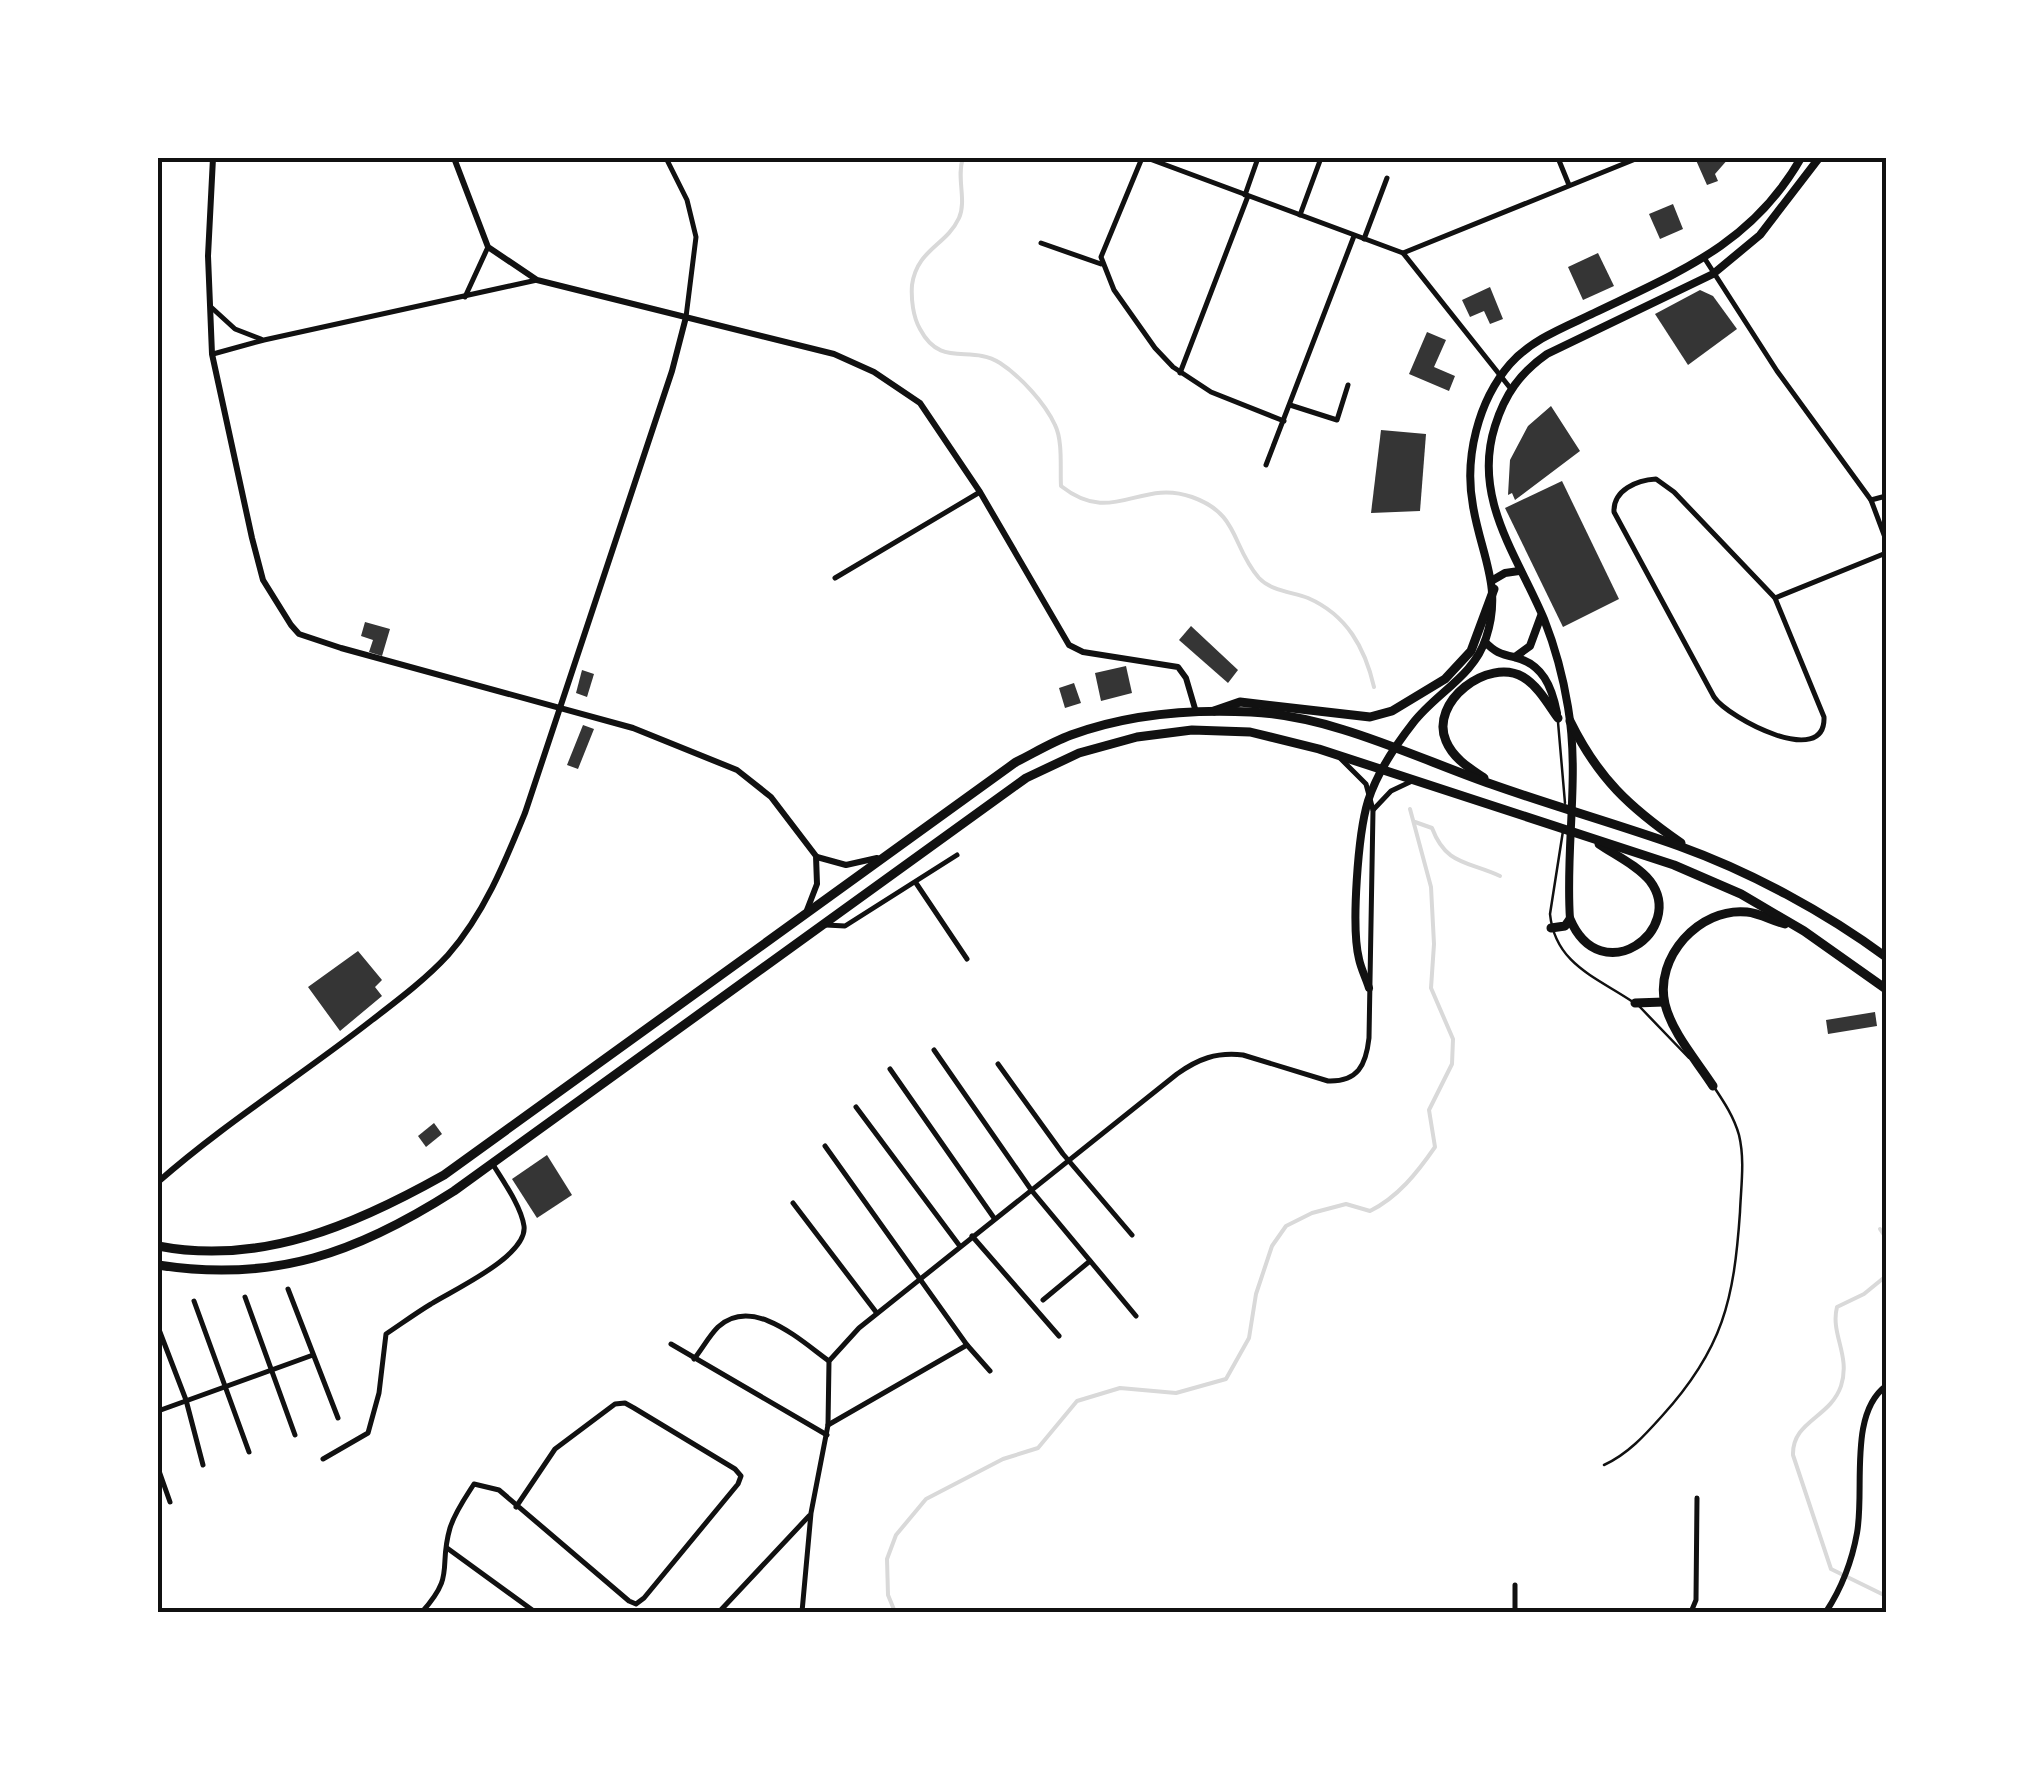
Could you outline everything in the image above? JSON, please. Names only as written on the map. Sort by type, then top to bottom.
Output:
[{"type":"highway","points":[[1213,712],[1240,702],[1370,717],[1392,711],[1432,689],[1471,651],[1493,584]]},
{"type":"highway","points":[[1494,786],[1454,754],[1444,738],[1443,723],[1451,702],[1466,686],[1484,675],[1508,672],[1521,676],[1534,686],[1558,718]]},
{"type":"highway","points":[[158,1246],[230,1251],[270,1246],[308,1238],[378,1212],[444,1175],[1016,762],[1072,735],[1134,718],[1252,712],[1329,726],[1695,853],[1750,877],[1846,929],[1886,957]]},
{"type":"highway","points":[[1570,721],[1588,758],[1605,779],[1654,824],[1695,853]]},
{"type":"highway","points":[[158,1265],[234,1270],[304,1261],[398,1226],[492,1163],[1026,778],[1079,752],[1137,737],[1192,730],[1250,732],[1334,754],[1589,837],[1742,894],[1804,930],[1886,989]]},
{"type":"highway","points":[[1551,928],[1565,926],[1570,919],[1584,942],[1609,954],[1636,947],[1656,924],[1657,898],[1648,878],[1589,837]]},
{"type":"highway","points":[[1713,1086],[1670,1019],[1664,1002],[1663,978],[1669,958],[1707,920],[1747,912],[1804,930]]},
{"type":"highway","points":[[1636,1004],[1664,1002]]},
{"type":"main road","points":[[1369,988],[1356,934],[1367,804],[1392,753],[1426,708],[1457,682],[1486,642],[1494,609],[1493,584],[1472,502],[1475,434],[1485,403],[1512,361],[1547,336],[1705,259],[1750,224],[1801,158]]},
{"type":"main road","points":[[1570,919],[1566,846],[1570,721],[1562,677],[1542,614],[1493,508],[1488,476],[1490,442],[1501,406],[1526,369],[1547,354],[1713,274],[1760,234],[1819,158]]},
{"type":"main road","points":[[1493,584],[1505,572],[1519,571]]},
{"type":"main road","points":[[1515,658],[1530,646],[1542,614]]},
{"type":"main road","points":[[1486,642],[1503,656],[1541,672],[1552,689],[1558,718]]},
{"type":"street","points":[[213,158],[208,256],[212,354],[263,580],[299,634],[633,728],[738,770],[772,797],[816,856],[830,862],[861,864],[889,851]]},
{"type":"street","points":[[454,158],[488,247],[537,280],[834,354],[874,372],[920,403],[980,492],[1069,645],[1083,652],[1178,667],[1186,678],[1196,712]]},
{"type":"street","points":[[158,1182],[224,1127],[390,1006],[448,954],[502,871],[525,813],[672,371],[686,317],[696,237],[687,200],[666,158]]},
{"type":"street","points":[[1284,420],[1211,392],[1180,373],[1156,348],[1114,290],[1101,257],[1144,158],[1403,253],[1510,389]]},
{"type":"street","points":[[1180,373],[1258,158]]},
{"type":"street","points":[[1300,214],[1322,158]]},
{"type":"street","points":[[1558,158],[1569,185]]},
{"type":"street","points":[[1403,253],[1638,158]]},
{"type":"street","points":[[1364,239],[1387,178]]},
{"type":"street","points":[[1266,465],[1354,236]]},
{"type":"street","points":[[1040,244],[1101,264]]},
{"type":"street","points":[[465,296],[488,247]]},
{"type":"street","points":[[1705,259],[1777,372],[1871,500],[1886,540]]},
{"type":"street","points":[[212,354],[537,280]]},
{"type":"street","points":[[210,307],[234,329],[264,340]]},
{"type":"street","points":[[1290,405],[1337,420],[1348,385]]},
{"type":"street","points":[[1652,479],[1664,483],[1774,598],[1824,717],[1822,732],[1809,740],[1792,739],[1746,722],[1718,704],[1620,526],[1614,501],[1640,482],[1652,479]]},
{"type":"street","points":[[835,578],[980,492]]},
{"type":"street","points":[[1871,500],[1886,496]]},
{"type":"street","points":[[1774,598],[1886,552]]},
{"type":"street","points":[[804,1611],[811,1513],[828,1425],[829,1361],[876,1313],[1202,1058],[1243,1055],[1328,1081],[1350,1078],[1359,1072],[1368,1054],[1374,810],[1366,784],[1334,754]]},
{"type":"street","points":[[1374,810],[1391,791],[1415,780]]},
{"type":"street","points":[[822,926],[845,926],[957,855]]},
{"type":"street","points":[[807,910],[817,884],[816,856]]},
{"type":"street","points":[[916,883],[966,958]]},
{"type":"street","points":[[934,1050],[1032,1190],[1136,1316]]},
{"type":"street","points":[[998,1064],[1068,1160],[1132,1235]]},
{"type":"street","points":[[890,1069],[995,1219]]},
{"type":"street","points":[[856,1107],[959,1246]]},
{"type":"street","points":[[825,1146],[967,1346],[990,1371]]},
{"type":"street","points":[[322,1459],[368,1433],[379,1393],[386,1334],[504,1259],[523,1237],[524,1224],[492,1163]]},
{"type":"street","points":[[793,1203],[876,1313]]},
{"type":"street","points":[[972,1236],[1059,1336]]},
{"type":"street","points":[[1043,1300],[1090,1261]]},
{"type":"street","points":[[288,1289],[338,1418]]},
{"type":"street","points":[[245,1297],[295,1435]]},
{"type":"street","points":[[194,1301],[249,1452]]},
{"type":"street","points":[[694,1359],[720,1325],[739,1318],[766,1318],[829,1361]]},
{"type":"street","points":[[158,1327],[186,1400],[203,1464]]},
{"type":"street","points":[[670,1344],[827,1435]]},
{"type":"street","points":[[828,1425],[967,1346]]},
{"type":"street","points":[[158,1411],[314,1354]]},
{"type":"street","points":[[1827,1610],[1846,1571],[1858,1530],[1861,1440],[1866,1414],[1886,1386]]},
{"type":"street","points":[[422,1612],[437,1596],[446,1577],[450,1529],[474,1484],[499,1490],[516,1507],[628,1602],[636,1604],[741,1476],[736,1469],[634,1408],[616,1404],[555,1449],[516,1507]]},
{"type":"street","points":[[158,1468],[170,1502]]},
{"type":"street","points":[[1691,1612],[1696,1600],[1697,1498]]},
{"type":"street","points":[[719,1612],[811,1513]]},
{"type":"street","points":[[447,1548],[534,1612]]},
{"type":"street","points":[[1515,1585],[1515,1612]]},
{"type":"lane","points":[[1558,718],[1569,792],[1564,810]]},
{"type":"lane","points":[[1563,828],[1566,846],[1550,914],[1551,928],[1568,961],[1652,1017],[1713,1086],[1735,1123],[1742,1158],[1738,1236],[1724,1321],[1700,1370],[1680,1396],[1630,1450],[1604,1465]]},
{"type":"building","points":[[1695,158],[1729,158],[1715,174],[1718,181],[1707,185]]},
{"type":"building","points":[[1673,204],[1683,229],[1660,239],[1649,214]]},
{"type":"building","points":[[1598,253],[1614,286],[1583,300],[1568,267]]},
{"type":"building","points":[[1490,287],[1503,319],[1490,324],[1484,311],[1470,317],[1462,300]]},
{"type":"building","points":[[1700,290],[1713,296],[1737,329],[1688,365],[1655,314]]},
{"type":"building","points":[[1427,332],[1446,340],[1434,367],[1455,376],[1449,391],[1409,374]]},
{"type":"building","points":[[1551,406],[1580,451],[1515,500],[1512,493],[1508,495],[1510,460],[1528,426]]},
{"type":"building","points":[[1381,430],[1426,434],[1420,511],[1371,513]]},
{"type":"building","points":[[1562,481],[1619,599],[1563,627],[1505,508]]},
{"type":"building","points":[[365,622],[390,629],[382,656],[369,652],[373,640],[361,636]]},
{"type":"building","points":[[1191,626],[1238,670],[1228,683],[1179,640]]},
{"type":"building","points":[[1126,666],[1132,693],[1101,701],[1095,673]]},
{"type":"building","points":[[582,670],[594,674],[587,697],[576,693]]},
{"type":"building","points":[[1074,683],[1081,703],[1065,708],[1059,688]]},
{"type":"building","points":[[583,725],[594,729],[578,769],[567,765]]},
{"type":"building","points":[[358,951],[382,980],[375,987],[382,996],[340,1031],[308,987]]},
{"type":"building","points":[[1875,1012],[1877,1026],[1828,1034],[1826,1020]]},
{"type":"building","points":[[434,1123],[442,1134],[426,1147],[418,1136]]},
{"type":"building","points":[[547,1155],[572,1195],[537,1218],[512,1179]]},
{"type":"waterway","points":[[963,158],[959,218],[920,263],[912,285],[916,319],[928,341],[947,352],[989,358],[1024,383],[1058,431],[1061,486],[1079,497],[1111,502],[1173,493],[1192,497],[1219,512],[1259,578],[1322,605],[1344,623],[1359,646],[1374,687]]},
{"type":"waterway","points":[[895,1612],[888,1595],[887,1559],[896,1535],[926,1499],[1003,1459],[1038,1448],[1077,1401],[1120,1388],[1176,1393],[1226,1379],[1249,1338],[1256,1294],[1272,1246],[1286,1226],[1312,1213],[1346,1204],[1370,1211],[1406,1184],[1435,1147],[1429,1110],[1452,1064],[1453,1039],[1431,988],[1431,887],[1410,809]]},
{"type":"waterway","points":[[1415,822],[1432,828],[1451,855],[1500,876]]},
{"type":"waterway","points":[[1880,1229],[1886,1238]]},
{"type":"waterway","points":[[1886,1276],[1864,1294],[1837,1307],[1836,1326],[1844,1364],[1841,1386],[1829,1406],[1799,1434],[1793,1455],[1831,1569],[1886,1596]]}]
